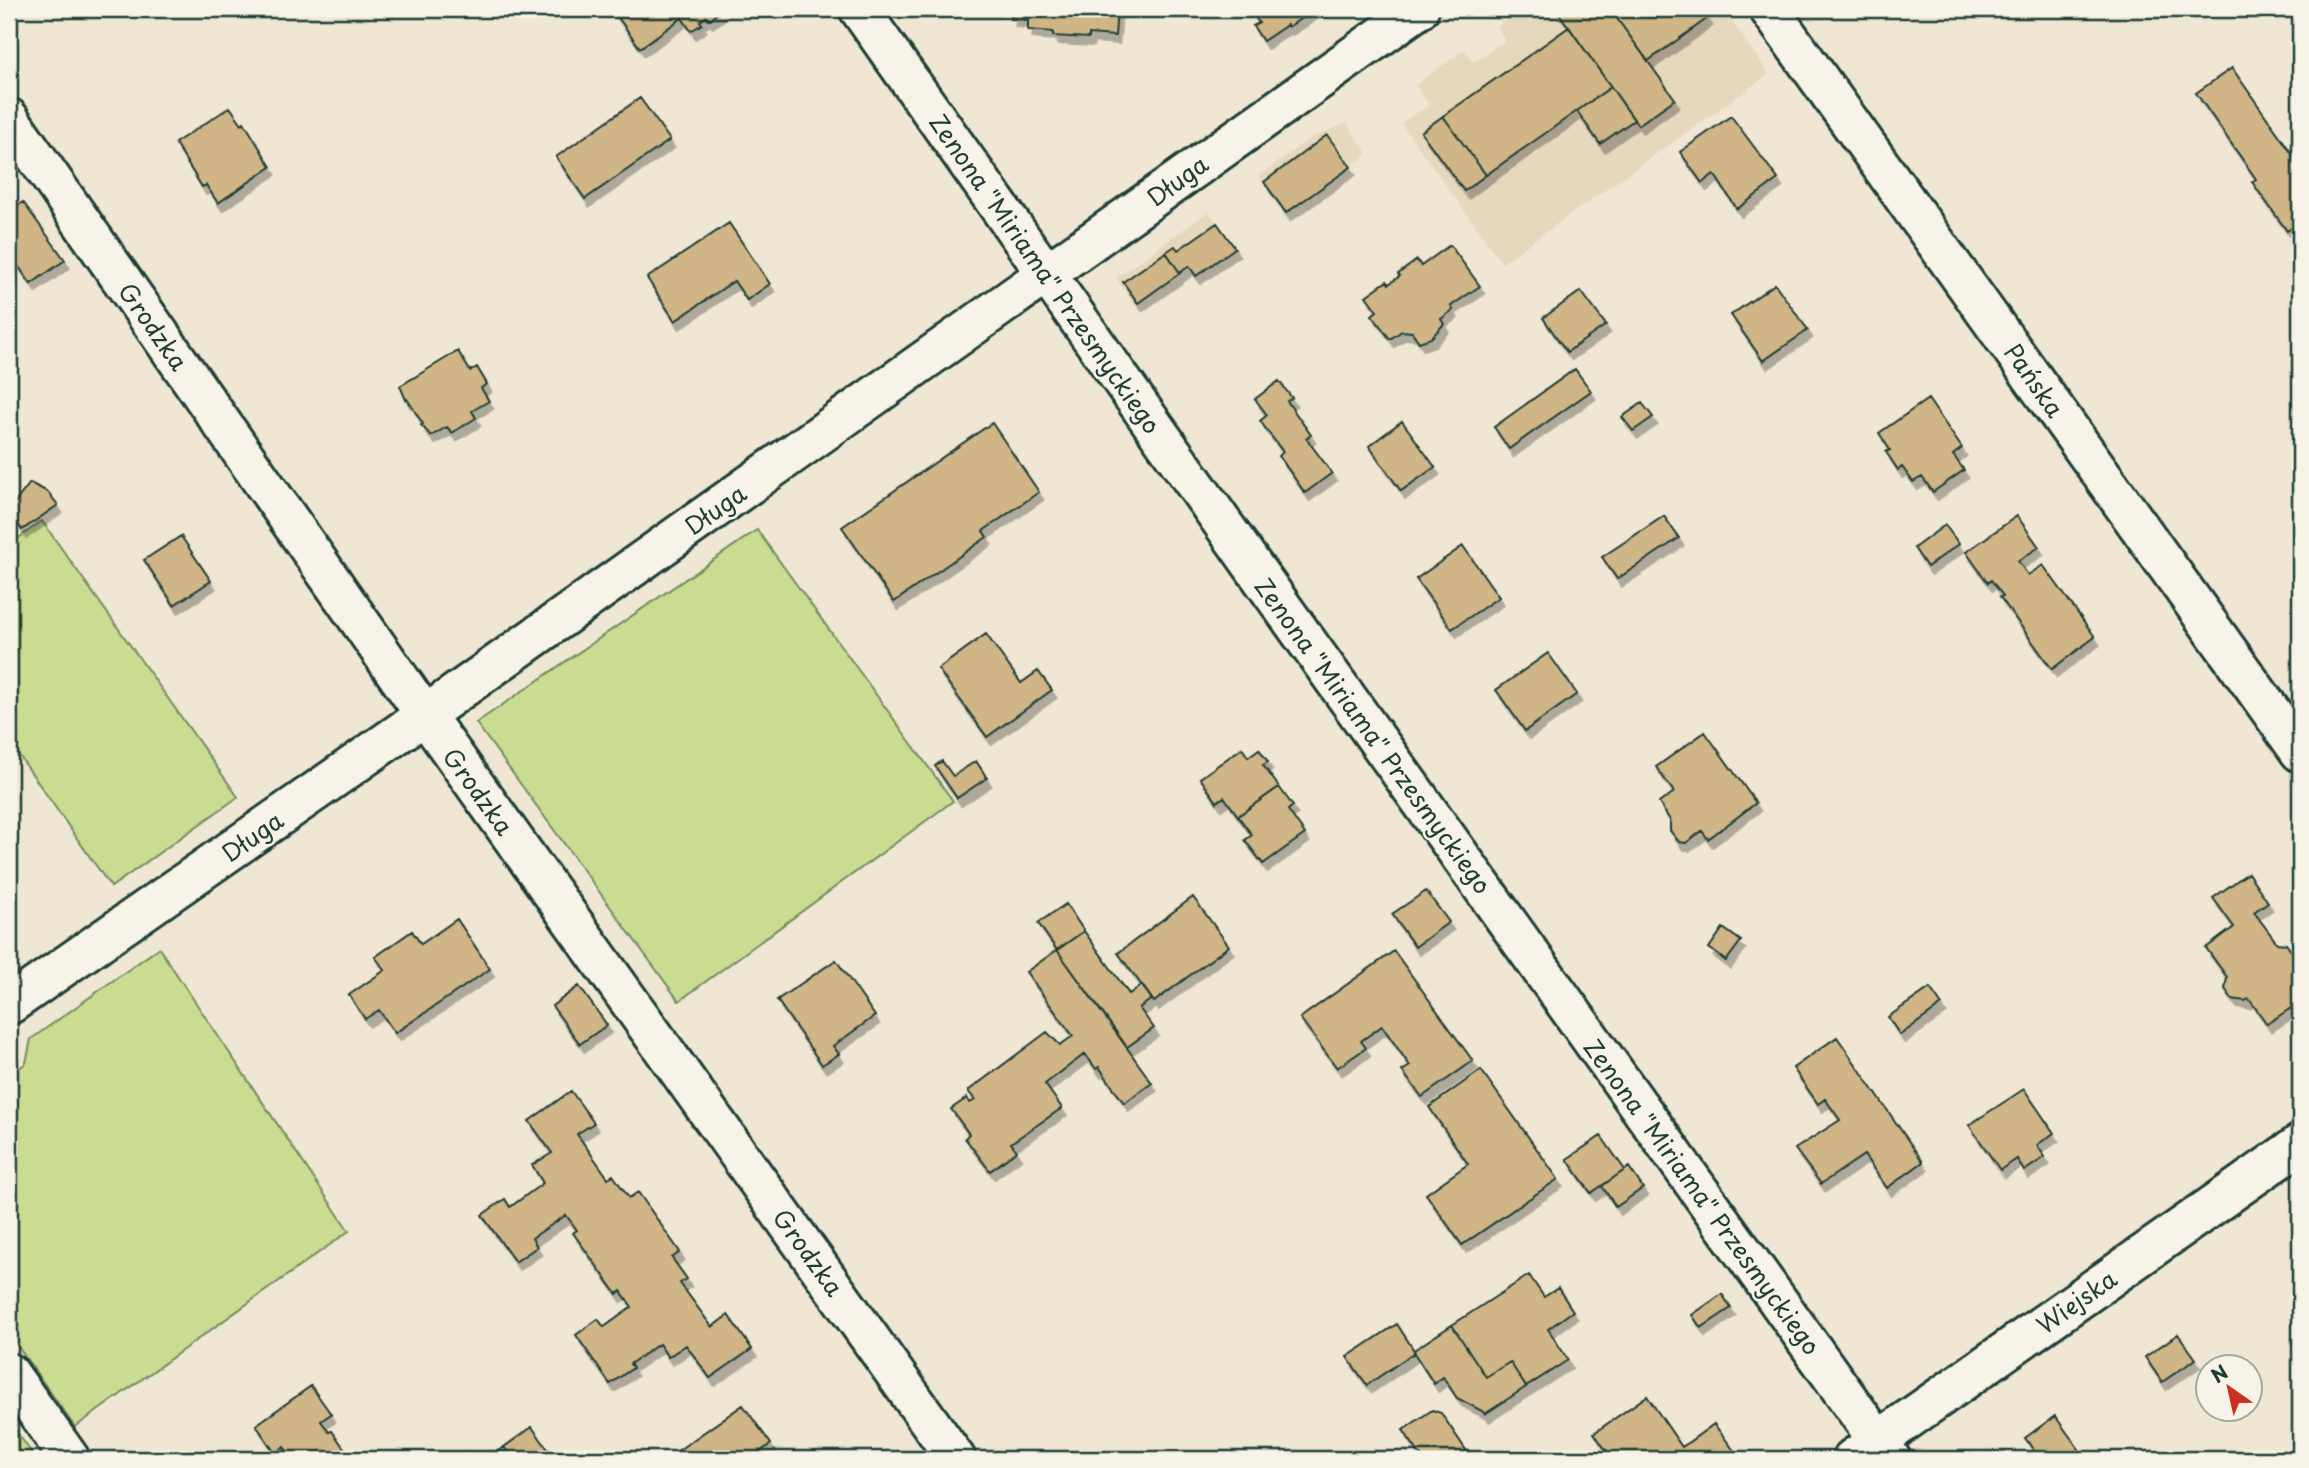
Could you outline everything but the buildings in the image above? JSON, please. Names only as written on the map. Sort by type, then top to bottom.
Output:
[{"type":"street","name":"Zenona \"Miriama\" Przesmyckiego","points":[[859,9],[1048,273],[1874,1453]]},
{"type":"street","name":"Długa","points":[[9,1005],[425,715],[1419,9]]},
{"type":"street","name":"Pańska","points":[[1769,9],[2300,752]]},
{"type":"street","name":"Grodzka","points":[[9,118],[425,715],[957,1459]]},
{"type":"street","name":"Wiejska","points":[[1874,1453],[2300,1144]]},
{"type":"street","points":[[9,1373],[70,1459]]},
{"type":"shaded area","points":[[1519,9],[1728,9],[1726,13],[1769,74],[1502,263],[1401,123],[1429,105],[1415,85],[1465,49],[1473,62],[1505,41],[1497,27]]},
{"type":"shaded area","points":[[1346,123],[1368,154],[1286,213],[1259,176],[1309,139]]},
{"type":"shaded area","points":[[1209,211],[1235,248],[1196,276],[1188,266],[1134,305],[1116,278]]},
{"type":"green space","points":[[42,521],[238,797],[111,887],[9,741],[9,545]]},
{"type":"green space","points":[[757,530],[953,801],[679,1001],[476,723]]},
{"type":"green space","points":[[159,948],[349,1231],[75,1427],[9,1334],[9,1076],[26,1063],[31,1039]]},
{"type":"green space","points":[[9,1421],[36,1459],[9,1459]]}]
